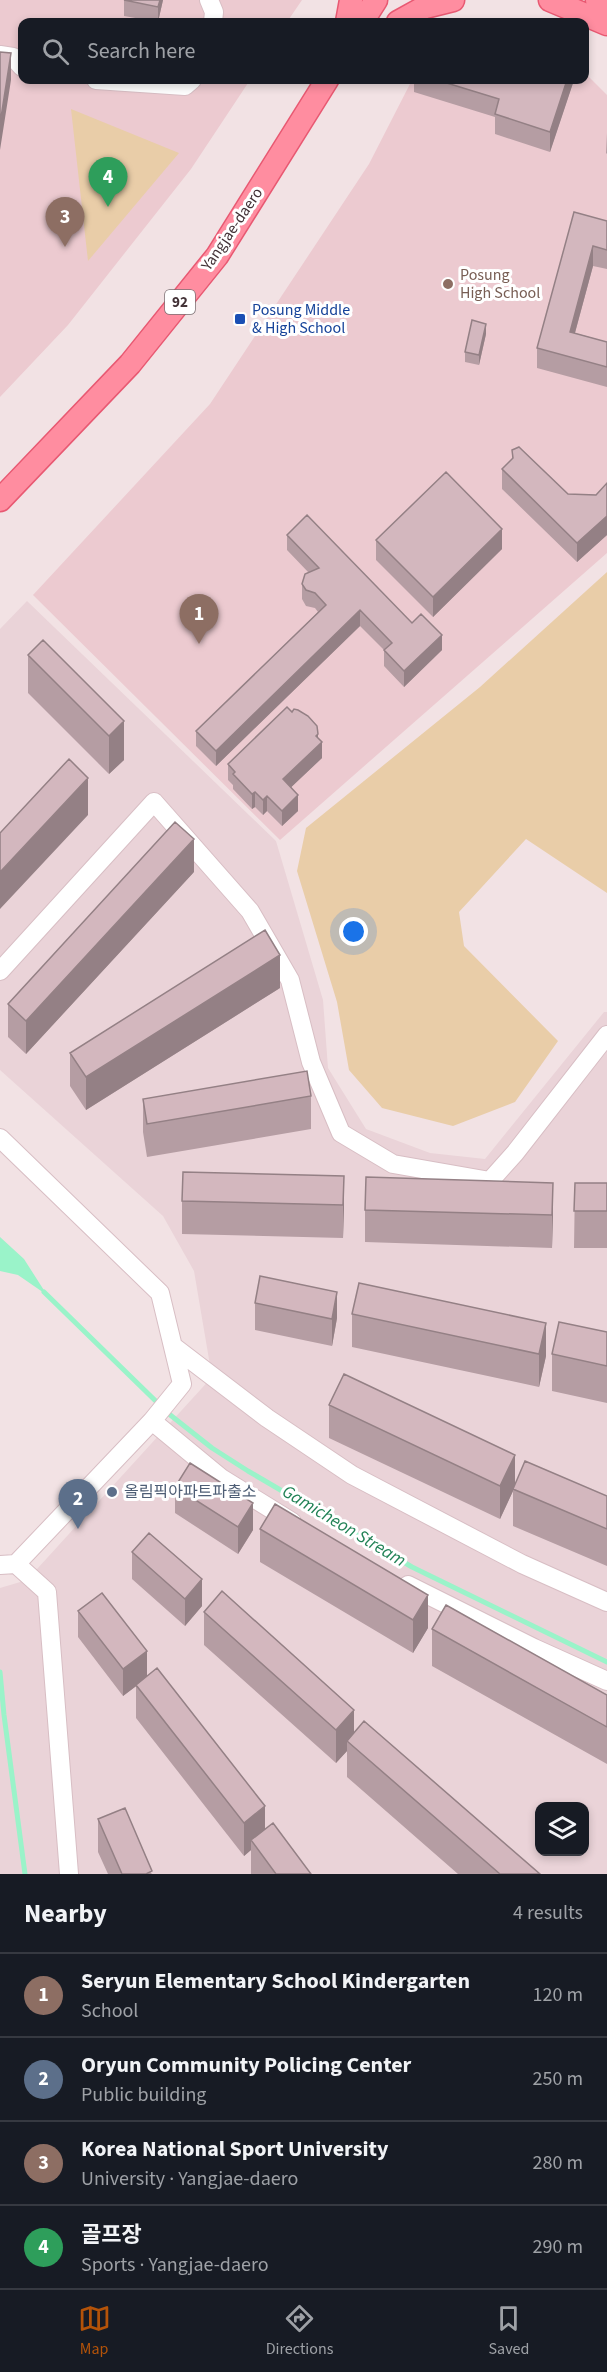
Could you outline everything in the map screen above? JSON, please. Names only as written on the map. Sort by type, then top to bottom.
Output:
[{"type":"main road","points":[[348,18],[351,0]]},
{"type":"main road","points":[[365,18],[376,0]]},
{"type":"main road","points":[[405,18],[425,7],[453,0]]},
{"type":"main road","points":[[550,0],[607,24]]},
{"type":"main road","points":[[597,0],[607,10]]},
{"type":"main road","name":"Yangjae-daero","points":[[0,500],[130,364],[217,256],[324,84]]},
{"type":"street","points":[[209,0],[214,12],[213,18]]},
{"type":"street","points":[[0,55],[13,57],[18,63]]},
{"type":"street","points":[[155,84],[185,86],[187,84]]},
{"type":"street","points":[[0,971],[154,802],[250,911],[290,980],[311,1062],[341,1133],[393,1164],[490,1181],[515,1153],[607,1035]]},
{"type":"street","points":[[0,1138],[160,1293],[182,1384],[152,1421],[8,1565],[47,1592],[69,1874]]},
{"type":"street","points":[[174,1347],[267,1418],[352,1475],[522,1564],[607,1602]]},
{"type":"street","points":[[152,1421],[221,1478],[304,1529]]},
{"type":"street","points":[[390,1575],[534,1648],[607,1681]]},
{"type":"shaded area","points":[[0,0],[302,0],[290,18],[18,18],[18,84],[247,84],[191,169],[68,325],[0,397]]},
{"type":"shaded area","name":"Posung High School","points":[[589,77],[607,95],[607,553],[280,840],[33,595],[210,404],[369,164],[410,84],[589,84]]},
{"type":"shaded area","points":[[71,109],[179,153],[88,261]]},
{"type":"shaded area","points":[[607,572],[607,893],[526,839],[459,912],[464,946],[558,1041],[515,1102],[453,1126],[382,1108],[349,1070],[337,1002],[297,871],[306,828],[480,687]]},
{"type":"shaded area","points":[[27,601],[276,841],[323,1000],[328,1068],[366,1129],[430,1153],[485,1159],[604,1012],[607,1012],[607,1874],[0,1874],[0,1588],[27,1580],[212,1377],[194,1271],[163,1216],[0,1070],[0,629]]},
{"type":"shaded area","points":[[0,1237],[24,1259],[47,1295],[18,1275],[0,1271]]},
{"type":"building","points":[[124,0],[160,0],[158,7]]},
{"type":"building","points":[[0,52],[11,53],[0,124]]},
{"type":"building","points":[[450,84],[566,84],[550,132],[495,114],[499,99]]},
{"type":"building","points":[[574,212],[607,221],[607,250],[593,246],[570,332],[607,342],[607,367],[537,348]]},
{"type":"building","points":[[472,320],[486,324],[479,355],[465,352]]},
{"type":"building","points":[[519,447],[568,494],[596,495],[607,483],[607,516],[577,543],[502,469],[513,458],[512,450]]},
{"type":"building","points":[[446,472],[502,529],[433,597],[376,540]]},
{"type":"building","points":[[307,515],[412,623],[421,614],[442,635],[404,671],[384,650],[392,643],[360,610],[216,751],[196,731],[326,605],[315,593],[306,590],[302,584],[305,574],[319,568],[287,535]]},
{"type":"building","points":[[43,640],[124,721],[109,736],[28,655]]},
{"type":"building","points":[[287,707],[292,712],[294,709],[298,710],[308,716],[317,726],[316,736],[322,742],[283,779],[298,795],[282,811],[267,796],[263,800],[255,792],[252,794],[233,774],[235,772],[228,764]]},
{"type":"building","points":[[69,759],[88,778],[0,872],[0,833]]},
{"type":"building","points":[[175,822],[194,839],[26,1021],[8,1004]]},
{"type":"building","points":[[265,930],[280,955],[86,1077],[70,1053]]},
{"type":"building","points":[[307,1071],[311,1096],[147,1124],[143,1099]]},
{"type":"building","points":[[183,1172],[344,1176],[343,1205],[182,1201]]},
{"type":"building","points":[[366,1177],[553,1183],[552,1215],[365,1210]]},
{"type":"building","points":[[575,1183],[607,1183],[607,1211],[574,1211]]},
{"type":"building","points":[[260,1276],[337,1292],[332,1319],[255,1303]]},
{"type":"building","points":[[359,1283],[546,1323],[539,1354],[352,1314]]},
{"type":"building","points":[[559,1322],[607,1332],[607,1366],[552,1354]]},
{"type":"building","points":[[344,1374],[515,1455],[500,1486],[329,1405]]},
{"type":"building","points":[[525,1461],[607,1496],[607,1529],[513,1489]]},
{"type":"building","points":[[190,1463],[253,1503],[238,1527],[175,1487]]},
{"type":"building","points":[[275,1504],[428,1595],[413,1620],[260,1529]]},
{"type":"building","points":[[149,1533],[202,1579],[185,1599],[132,1552]]},
{"type":"building","points":[[222,1591],[354,1710],[336,1730],[204,1612]]},
{"type":"building","points":[[102,1593],[147,1651],[123,1669],[78,1611]]},
{"type":"building","points":[[446,1605],[607,1695],[607,1727],[432,1629]]},
{"type":"building","points":[[157,1668],[265,1806],[244,1823],[136,1685]]},
{"type":"building","points":[[364,1721],[540,1874],[500,1874],[347,1741]]},
{"type":"building","points":[[125,1808],[152,1871],[146,1874],[122,1874],[98,1819]]},
{"type":"building","points":[[273,1823],[311,1874],[276,1874],[251,1840]]},
{"type":"waterway","name":"Gamicheon Stream","points":[[44,1292],[169,1414],[212,1448],[412,1567],[607,1662]]},
{"type":"waterway","points":[[0,1672],[25,1874]]},
{"type":"place","name":"골프장","points":[[108,207]]},
{"type":"place","name":"Korea National Sport University","points":[[65,247]]},
{"type":"place","name":"Posung High School","points":[[448,284]]},
{"type":"place","name":"Posung Middle & High School","points":[[240,319]]},
{"type":"place","name":"Seryun Elementary School Kindergarten","points":[[199,644]]},
{"type":"place","name":"올림픽아파트파출소","points":[[112,1492]]},
{"type":"place","name":"Oryun Community Policing Center","points":[[78,1529]]}]
